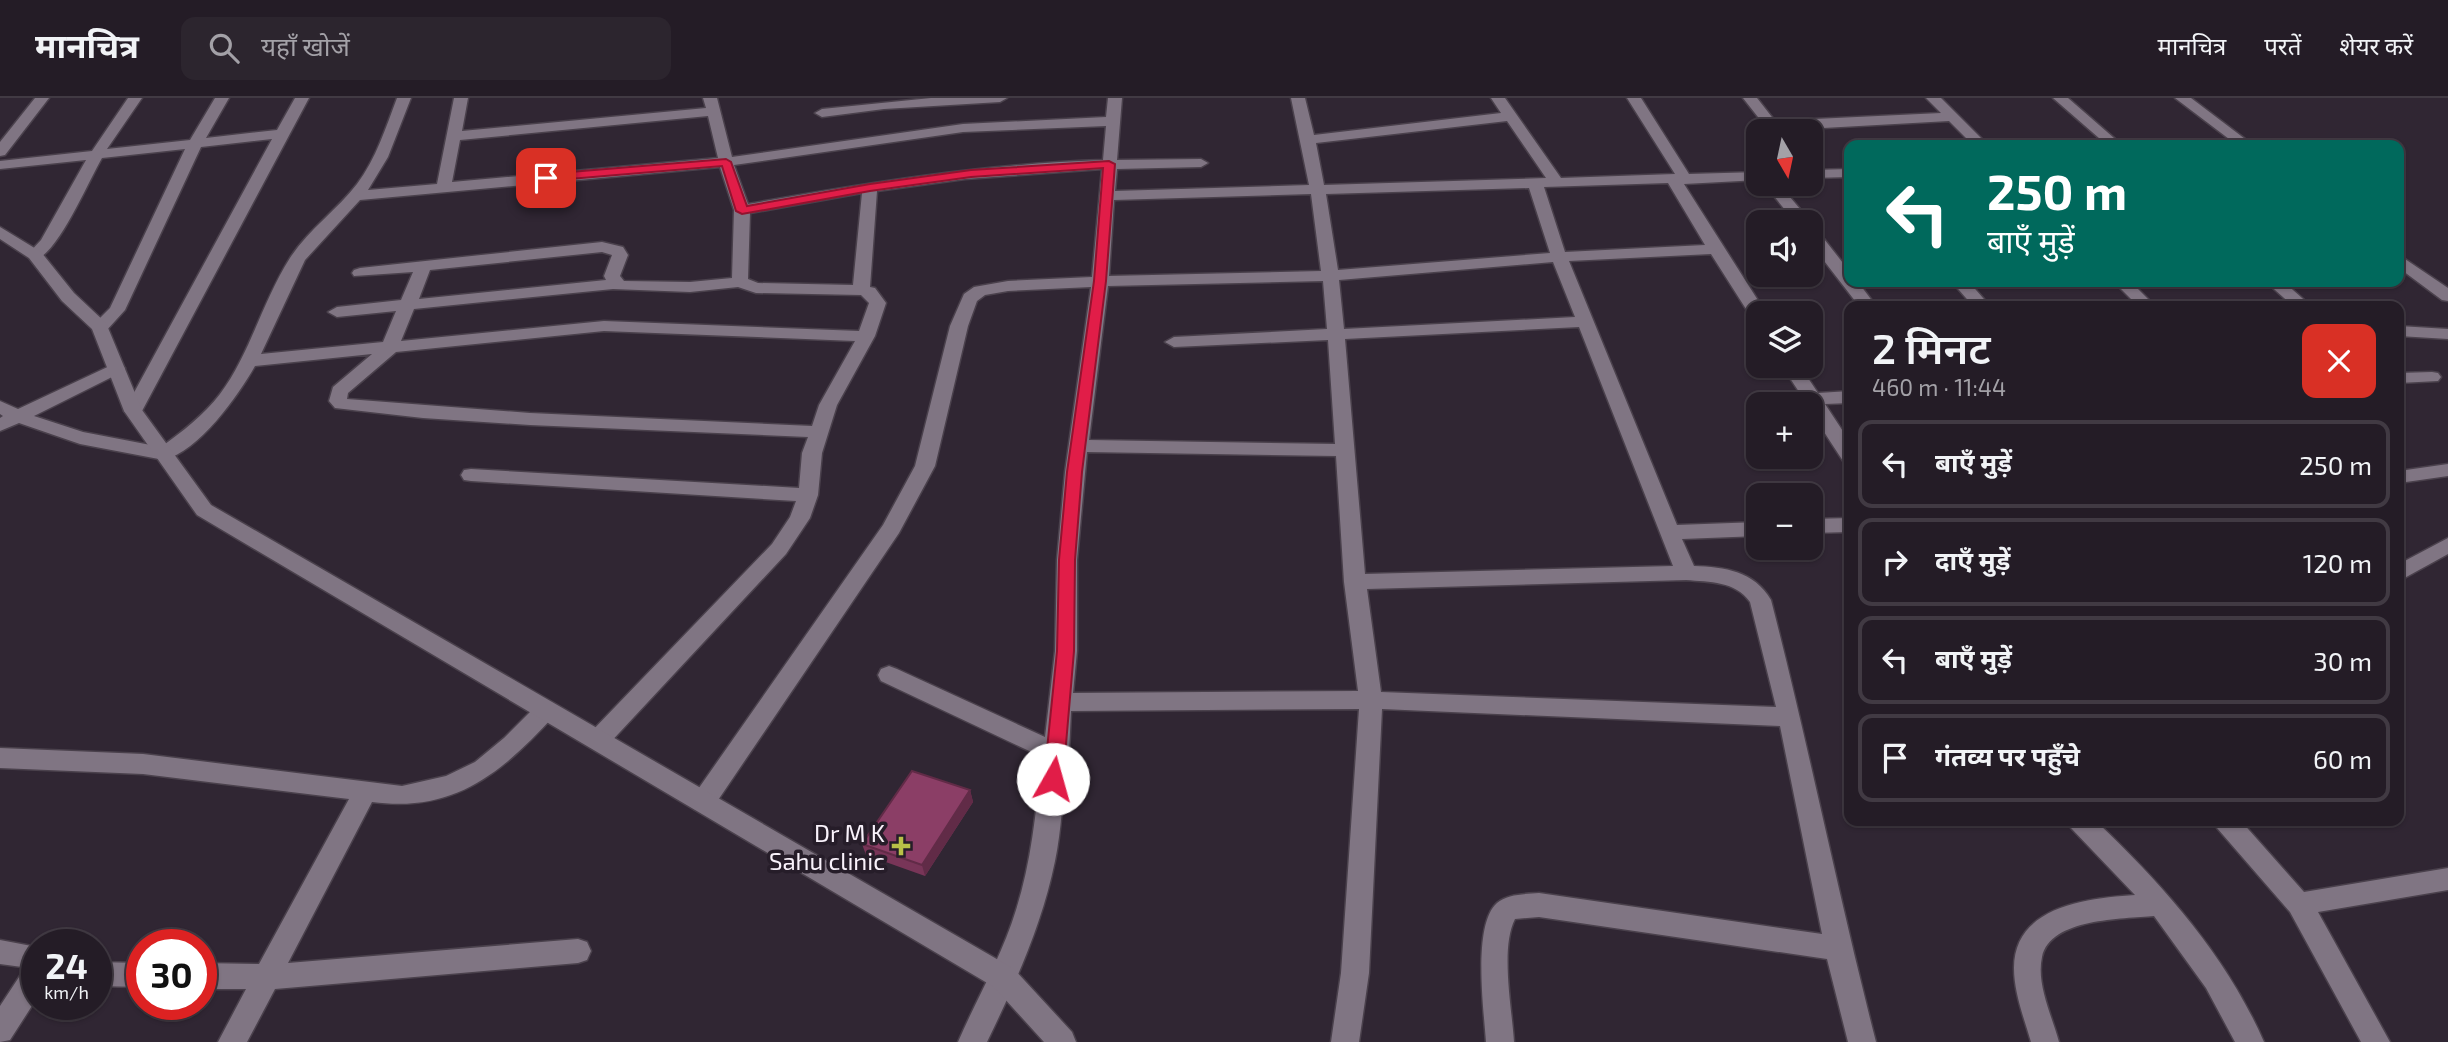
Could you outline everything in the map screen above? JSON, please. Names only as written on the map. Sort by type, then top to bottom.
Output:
[{"type":"street","points":[[0,152],[42,98]]},
{"type":"street","points":[[35,255],[48,243],[96,155],[135,98]]},
{"type":"street","points":[[100,327],[117,310],[195,144],[222,98]]},
{"type":"street","points":[[133,411],[302,98]]},
{"type":"street","points":[[6,416],[70,436],[164,454],[195,432],[227,397],[297,259],[316,234],[367,180],[383,151],[404,98]]},
{"type":"street","points":[[443,187],[461,98]]},
{"type":"street","points":[[822,113],[884,105],[1000,98]]},
{"type":"street","points":[[972,1042],[1004,978],[1029,912],[1043,859],[1057,753],[1066,651],[1067,560],[1078,446],[1100,281],[1115,98]]},
{"type":"street","points":[[1299,98],[1319,190],[1330,276],[1337,335],[1355,582],[1371,700],[1355,973],[1345,1042]]},
{"type":"street","points":[[1498,98],[1557,183]]},
{"type":"street","points":[[1634,98],[1716,249],[1749,301]]},
{"type":"street","points":[[1750,98],[1767,119]]},
{"type":"street","points":[[1933,98],[1977,140]]},
{"type":"street","points":[[2060,98],[2109,140]]},
{"type":"street","points":[[2182,98],[2239,140]]},
{"type":"street","points":[[454,136],[712,104],[726,162],[742,211],[740,282]]},
{"type":"street","points":[[1308,140],[1510,116]]},
{"type":"street","points":[[1824,125],[1953,117]]},
{"type":"street","points":[[353,197],[726,162],[963,128],[1113,121]]},
{"type":"street","points":[[0,164],[282,134]]},
{"type":"street","points":[[742,211],[870,188],[996,171],[1109,164],[1201,163]]},
{"type":"street","points":[[1824,174],[1844,173]]},
{"type":"street","points":[[1106,196],[1746,177]]},
{"type":"street","points":[[1535,184],[1559,257],[1686,573]]},
{"type":"street","points":[[861,290],[870,188]]},
{"type":"street","points":[[1782,196],[1793,210]]},
{"type":"street","points":[[0,232],[35,255],[68,297],[100,327],[133,411],[205,510],[1004,978],[1062,1042]]},
{"type":"street","points":[[360,273],[602,247],[617,250],[620,256],[612,276],[615,284]]},
{"type":"street","points":[[1823,248],[1844,275]]},
{"type":"street","points":[[703,802],[910,498],[925,466],[959,326],[971,298],[991,288],[1100,281],[1330,276],[1559,257],[1716,249]]},
{"type":"street","points":[[2404,264],[2448,296]]},
{"type":"street","points":[[424,266],[389,349],[339,391],[338,401],[351,406],[437,413],[819,432]]},
{"type":"street","points":[[337,312],[615,284],[624,287],[690,286],[740,282],[757,288],[861,290],[869,292],[878,303],[866,336],[828,405],[812,453],[808,495],[800,518],[779,549],[598,740]]},
{"type":"street","points":[[1853,287],[1864,301]]},
{"type":"street","points":[[1965,287],[1977,301]]},
{"type":"street","points":[[2127,287],[2142,301]]},
{"type":"street","points":[[2280,287],[2297,301]]},
{"type":"street","points":[[1174,342],[1585,322]]},
{"type":"street","points":[[247,361],[604,326],[866,336]]},
{"type":"street","points":[[2404,331],[2448,334]]},
{"type":"street","points":[[6,416],[116,368]]},
{"type":"street","points":[[2404,378],[2432,377]]},
{"type":"street","points":[[1823,398],[1844,397]]},
{"type":"street","points":[[1823,415],[1844,448]]},
{"type":"street","points":[[1078,446],[1345,450]]},
{"type":"street","points":[[2404,476],[2448,470]]},
{"type":"street","points":[[471,475],[808,495]]},
{"type":"street","points":[[1823,525],[1844,524]]},
{"type":"street","points":[[1670,532],[1746,529]]},
{"type":"street","points":[[2404,564],[2448,545]]},
{"type":"street","points":[[1355,582],[1686,573],[1726,575],[1752,589],[1760,600],[1790,717],[1838,948],[1862,1042]]},
{"type":"street","points":[[889,675],[1057,753]]},
{"type":"street","points":[[1061,702],[1371,700],[1790,717]]},
{"type":"street","points":[[0,758],[143,764],[402,796],[438,790],[471,778],[499,759],[546,710]]},
{"type":"street","points":[[232,1042],[366,792]]},
{"type":"street","points":[[2085,826],[2162,904],[2202,958],[2234,1009],[2250,1042]]},
{"type":"street","points":[[2230,826],[2300,904],[2376,1042]]},
{"type":"street","points":[[2300,904],[2448,879]]},
{"type":"street","points":[[2045,1042],[2030,984],[2028,957],[2034,943],[2050,925],[2078,913],[2162,904]]},
{"type":"street","points":[[1500,1042],[1497,944],[1500,920],[1506,912],[1516,907],[1539,905],[1838,948]]},
{"type":"street","points":[[217,976],[268,977],[578,951]]},
{"type":"street","points":[[0,952],[21,954]]},
{"type":"street","points":[[0,1031],[21,998]]},
{"type":"building","points":[[912,771],[970,790],[922,865],[862,844]]},
{"type":"place","name":"Dr M K Sahu clinic","points":[[901,846]]},
{"type":"route","points":[[546,178],[726,162],[742,211],[870,188],[971,174],[1109,164],[1100,281],[1075,472],[1067,560],[1066,651],[1053,779]]}]
